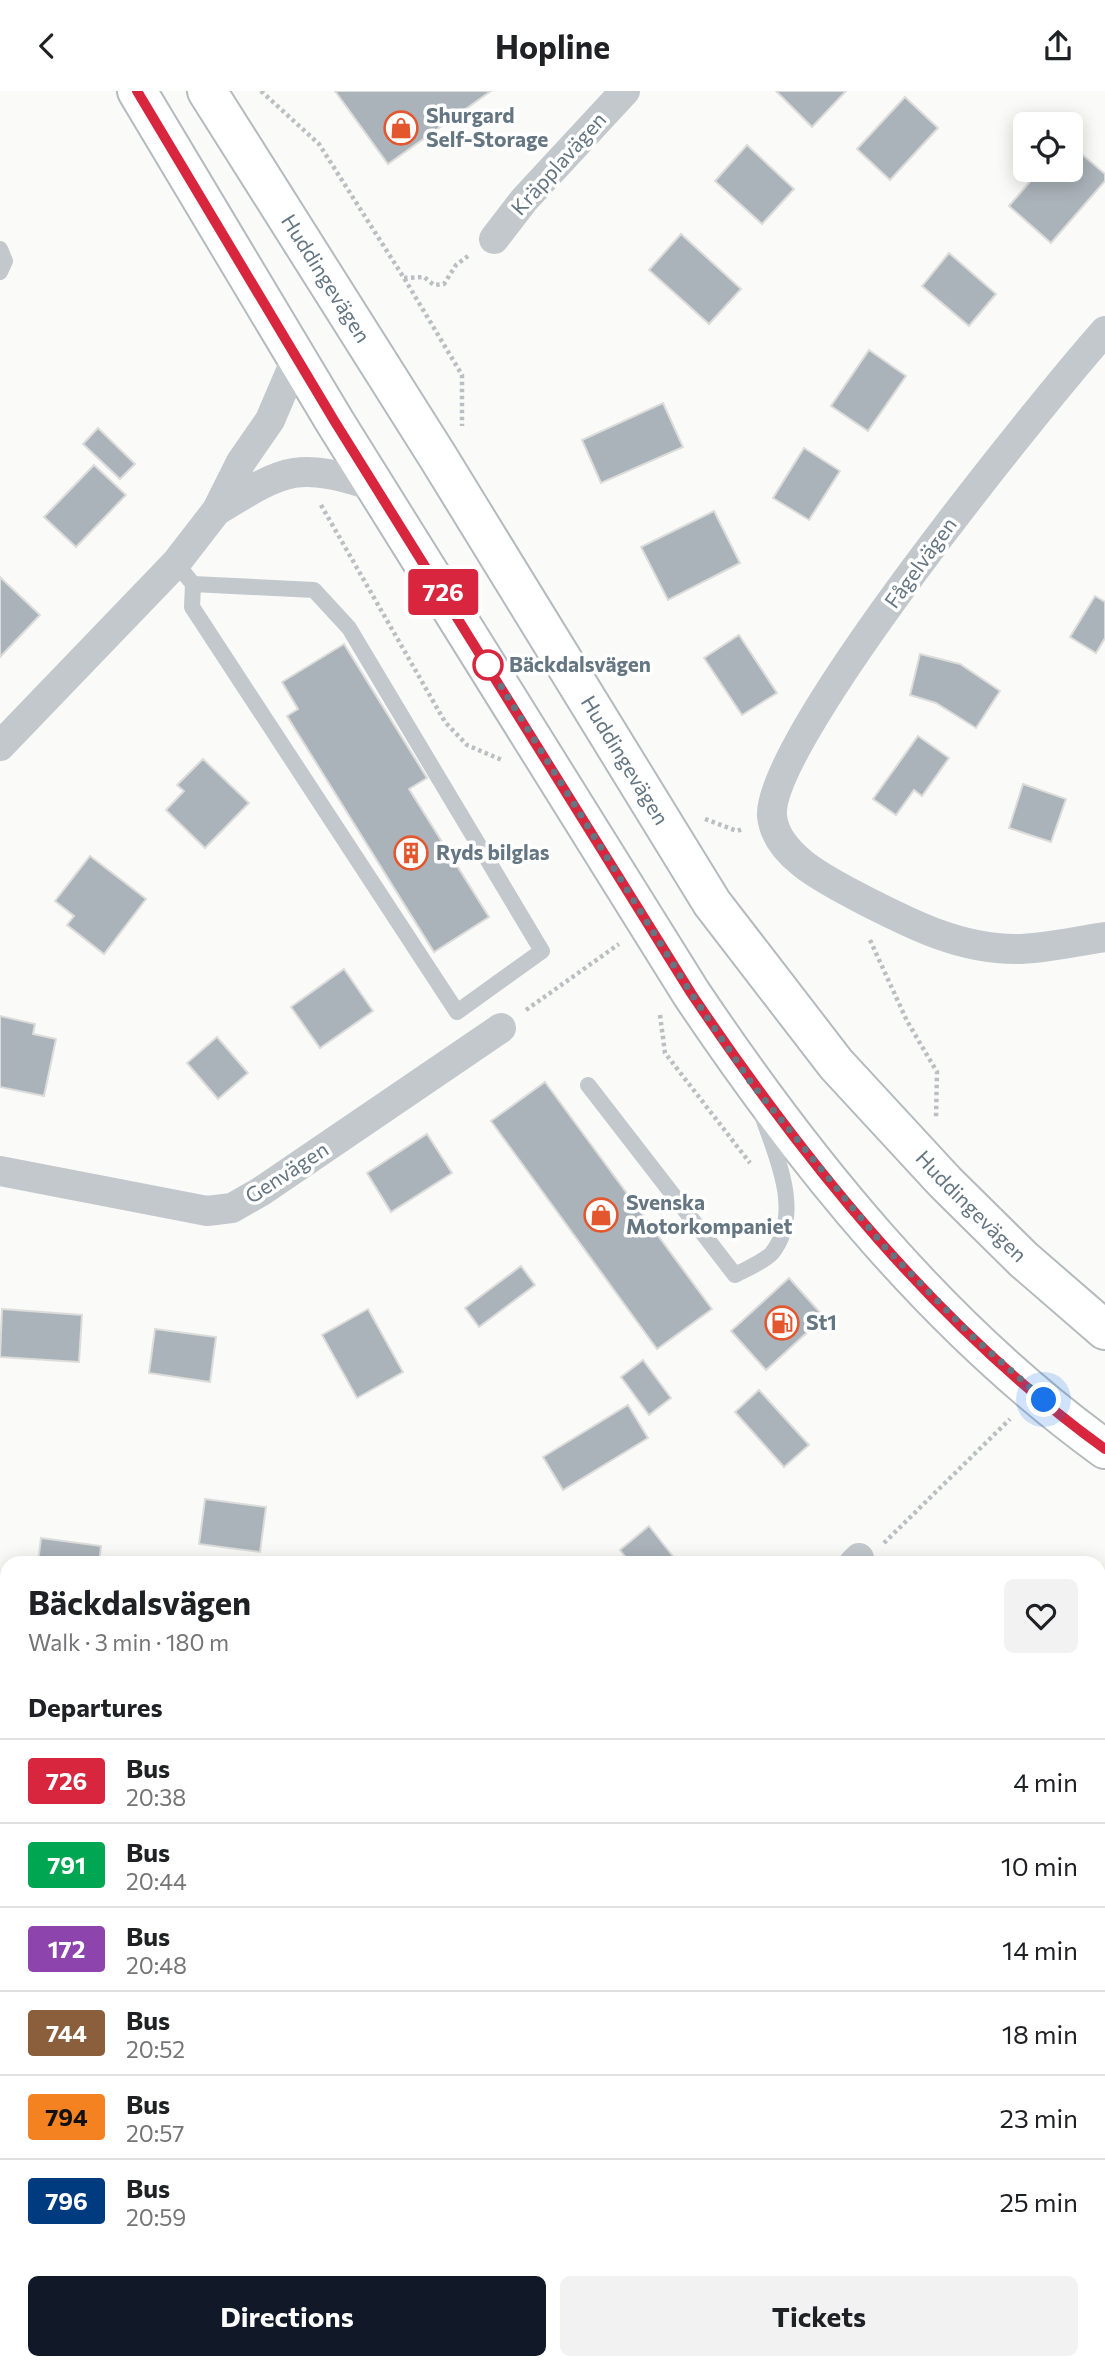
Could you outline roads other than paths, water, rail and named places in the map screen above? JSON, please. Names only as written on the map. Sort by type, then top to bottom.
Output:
[{"type":"main road","points":[[137,91],[377,487],[691,993],[752,1084],[883,1245],[934,1299],[1008,1370],[1105,1449]]},
{"type":"main road","name":"Huddingevägen","points":[[207,91],[438,457],[712,903],[845,1074],[945,1182],[1024,1260],[1105,1329]]},
{"type":"street","name":"Kräpplavägen","points":[[494,239],[524,200],[625,91]]},
{"type":"street","name":"Fågelvägen","points":[[1105,331],[943,532],[868,636],[794,750],[774,793],[772,815],[783,844],[793,855],[856,896],[925,931],[966,944],[1016,949],[1105,937]]},
{"type":"street","points":[[0,747],[184,574],[241,462],[270,420],[297,357]]},
{"type":"street","points":[[217,510],[262,483],[301,470],[328,472],[377,487]]},
{"type":"street","name":"Genvägen","points":[[0,1171],[185,1209],[232,1208],[501,1028]]},
{"type":"lane","points":[[0,249],[5,261],[0,272]]},
{"type":"lane","points":[[184,574],[314,590],[349,628],[542,951],[457,1012],[192,607],[184,574]]},
{"type":"lane","points":[[588,1085],[735,1275],[771,1255],[782,1235],[787,1205],[783,1178],[752,1084]]},
{"type":"place","name":"Shurgard Self-Storage","points":[[401,128]]},
{"type":"place","name":"Bäckdalsvägen","points":[[488,665]]},
{"type":"place","name":"Ryds bilglas","points":[[411,853]]},
{"type":"place","name":"Svenska Motorkompaniet","points":[[601,1215]]},
{"type":"place","name":"St1","points":[[782,1323]]}]
